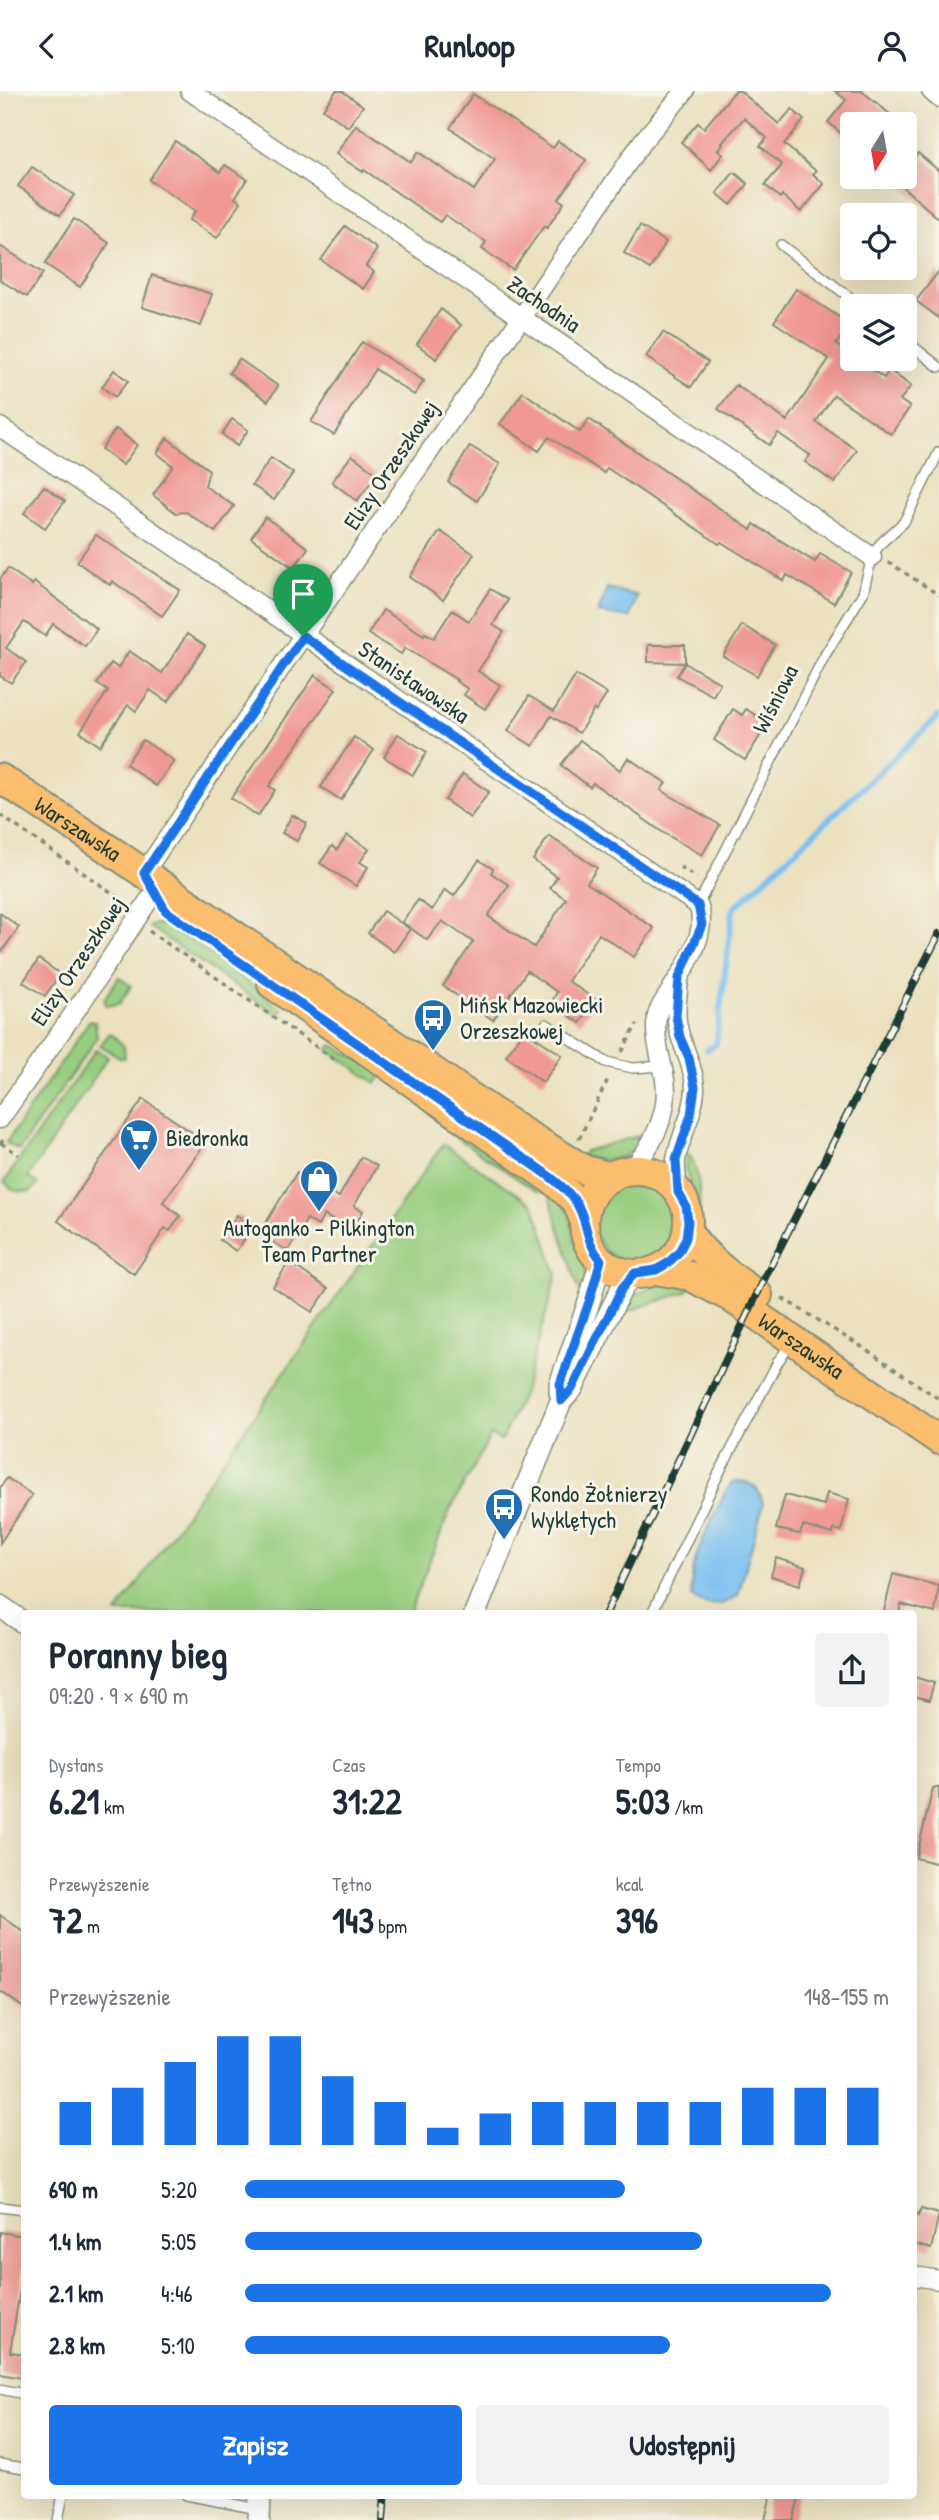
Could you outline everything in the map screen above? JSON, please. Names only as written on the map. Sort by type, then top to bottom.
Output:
[{"type":"main road","name":"Warszawska","points":[[0,778],[153,895],[514,1151],[567,1192],[576,1201],[584,1219]]},
{"type":"main road","name":"Warszawska","points":[[0,797],[519,1130],[585,1170],[621,1174]]},
{"type":"main road","points":[[653,1173],[667,1181],[678,1192],[686,1206],[687,1231],[679,1252],[668,1263],[645,1272],[613,1269],[591,1248],[584,1219],[587,1204],[595,1191],[621,1174],[653,1173]]},
{"type":"main road","name":"Warszawska","points":[[687,1231],[704,1254],[737,1280],[939,1420]]},
{"type":"main road","name":"Warszawska","points":[[645,1272],[680,1273],[730,1297],[939,1440]]},
{"type":"street","name":"Zachodnia","points":[[190,91],[872,557]]},
{"type":"street","name":"Elizy Orzeszkowej","points":[[0,1119],[153,895],[303,636],[642,142],[685,91]]},
{"type":"street","points":[[931,91],[939,98]]},
{"type":"street","name":"Stanisławowska","points":[[0,427],[698,905]]},
{"type":"street","name":"Wiśniowa","points":[[621,1174],[642,1159],[662,1114],[666,1089],[656,1035],[657,1015],[679,978],[702,925],[698,905]]},
{"type":"street","name":"Wiśniowa","points":[[678,1192],[676,1160],[691,1115],[695,1087],[676,1016],[679,978]]},
{"type":"street","points":[[561,1401],[560,1384],[601,1260]]},
{"type":"street","points":[[476,1610],[561,1401],[572,1389],[622,1288],[645,1272]]},
{"type":"street","points":[[0,1606],[21,1621]]},
{"type":"street","points":[[917,2276],[939,2280]]},
{"type":"lane","points":[[781,244],[846,294]]},
{"type":"lane","points":[[917,350],[939,367]]},
{"type":"lane","name":"Wiśniowa","points":[[698,905],[825,655],[863,593],[872,557],[880,544],[904,522],[939,453]]},
{"type":"lane","points":[[546,1024],[606,1062],[633,1068],[662,1066]]},
{"type":"lane","points":[[653,1610],[719,1473],[779,1360],[794,1339]]},
{"type":"lane","points":[[0,2207],[21,2210]]},
{"type":"lane","points":[[0,2389],[21,2393]]},
{"type":"lane","points":[[0,2464],[21,2468]]},
{"type":"lane","points":[[58,2520],[62,2499]]},
{"type":"lane","points":[[209,2499],[260,2508]]},
{"type":"path","points":[[872,557],[886,560],[939,595]]},
{"type":"path","points":[[0,815],[118,897]]},
{"type":"path","points":[[576,1144],[641,1016]]},
{"type":"path","points":[[1,1143],[19,1155]]},
{"type":"path","points":[[777,1295],[867,1350],[939,1399]]},
{"type":"green space","points":[[155,924],[167,925],[229,967],[282,1010],[278,1015],[149,927]]},
{"type":"green space","points":[[119,977],[131,986],[120,1003],[107,1006],[104,999]]},
{"type":"green space","points":[[89,1021],[95,1022],[97,1038],[19,1150],[6,1143]]},
{"type":"green space","points":[[110,1033],[124,1046],[125,1058],[100,1045]]},
{"type":"green space","points":[[332,1045],[380,1070],[381,1077],[376,1083],[328,1050]]},
{"type":"green space","points":[[96,1049],[108,1057],[28,1177],[38,1184],[30,1192],[15,1191],[4,1182]]},
{"type":"green space","points":[[456,1125],[545,1187],[540,1192],[536,1191],[451,1134]]},
{"type":"green space","points":[[638,1136],[645,1137],[640,1145],[626,1155],[608,1160],[582,1156],[585,1151]]},
{"type":"green space","points":[[443,1144],[534,1205],[557,1275],[524,1391],[501,1441],[491,1435],[451,1508],[410,1610],[119,1610]]},
{"type":"green space","points":[[689,1154],[697,1174],[700,1211],[686,1171],[685,1164]]},
{"type":"green space","points":[[627,1181],[643,1181],[658,1188],[669,1199],[676,1214],[673,1238],[664,1251],[643,1263],[627,1263],[612,1256],[601,1245],[594,1230],[594,1214],[601,1199],[612,1188]]},
{"type":"green space","points":[[555,1193],[570,1214],[575,1241],[586,1270],[585,1287],[581,1291],[550,1199]]},
{"type":"green space","points":[[660,1284],[691,1284],[686,1292],[629,1311],[620,1308],[630,1297]]},
{"type":"water","points":[[607,588],[637,596],[629,618],[598,613]]},
{"type":"water","points":[[739,1481],[755,1488],[763,1505],[738,1595],[721,1604],[704,1603],[692,1597],[693,1569],[707,1529],[726,1491],[732,1483]]},
{"type":"building","points":[[336,91],[342,91],[363,106],[348,127],[323,109]]},
{"type":"building","points":[[735,91],[740,91],[779,124],[792,109],[804,120],[784,144],[816,171],[813,174],[824,184],[801,212],[782,195],[780,198],[765,185],[782,165],[760,146],[767,138],[744,118],[722,143],[718,150],[723,154],[711,170],[681,142],[698,123],[704,128]]},
{"type":"building","points":[[835,91],[862,91],[887,112],[840,112],[840,132],[828,122],[846,100]]},
{"type":"building","points":[[473,94],[553,148],[558,141],[586,160],[559,199],[564,203],[513,270],[482,249],[486,242],[445,215],[440,222],[336,154],[356,125],[411,162],[418,152],[474,190],[495,159],[450,128]]},
{"type":"building","points":[[175,141],[220,172],[225,165],[247,179],[235,198],[241,202],[217,238],[189,220],[195,211],[149,180]]},
{"type":"building","points":[[917,154],[939,171],[939,219],[905,189],[917,189]]},
{"type":"building","points":[[32,167],[74,195],[60,215],[18,186]]},
{"type":"building","points":[[734,172],[748,184],[731,205],[717,193]]},
{"type":"building","points":[[74,219],[109,243],[80,287],[45,264]]},
{"type":"building","points":[[345,226],[377,249],[366,266],[374,272],[363,289],[321,260]]},
{"type":"building","points":[[640,226],[666,242],[650,269],[624,253]]},
{"type":"building","points":[[0,246],[43,273],[27,297],[0,280]]},
{"type":"building","points":[[939,271],[939,318],[917,300]]},
{"type":"building","points":[[152,275],[212,294],[201,326],[142,307]]},
{"type":"building","points":[[796,289],[840,318],[840,338],[836,344],[840,347],[840,371],[874,371],[884,378],[890,371],[911,386],[900,400],[910,407],[891,434],[834,395],[816,422],[857,450],[835,483],[805,462],[810,455],[778,433],[769,445],[718,409],[736,385],[787,421],[829,359],[774,322]]},
{"type":"building","points":[[441,309],[461,325],[436,359],[417,344]]},
{"type":"building","points":[[663,332],[708,362],[691,387],[646,357]]},
{"type":"building","points":[[362,342],[424,381],[414,395],[375,369],[334,435],[311,422]]},
{"type":"building","points":[[239,359],[278,386],[268,401],[229,373]]},
{"type":"building","points":[[114,370],[128,381],[115,397],[102,387]]},
{"type":"building","points":[[523,392],[580,432],[589,419],[751,530],[754,524],[815,562],[820,554],[851,572],[834,603],[787,575],[784,581],[721,542],[719,544],[607,468],[604,473],[549,437],[539,451],[500,424]]},
{"type":"building","points":[[232,419],[248,430],[237,446],[222,434]]},
{"type":"building","points":[[116,429],[137,445],[123,465],[101,449]]},
{"type":"building","points":[[167,438],[209,470],[205,486],[234,506],[215,532],[186,512],[176,513],[153,495],[173,466],[157,453]]},
{"type":"building","points":[[470,446],[500,464],[477,501],[448,482]]},
{"type":"building","points":[[352,455],[377,474],[357,501],[332,482]]},
{"type":"building","points":[[271,458],[293,473],[274,500],[252,485]]},
{"type":"building","points":[[44,486],[65,501],[45,528],[24,513]]},
{"type":"building","points":[[265,517],[308,548],[294,568],[251,538]]},
{"type":"building","points":[[440,531],[474,554],[443,600],[410,577]]},
{"type":"building","points":[[96,535],[180,590],[162,616],[112,581],[110,585],[77,562]]},
{"type":"building","points":[[8,568],[32,585],[34,582],[97,629],[85,646],[53,624],[45,636],[24,622],[6,648],[26,662],[11,683],[0,676],[0,579]]},
{"type":"building","points":[[490,589],[508,600],[493,625],[504,632],[478,671],[500,685],[485,709],[464,695],[468,689],[457,680],[405,648],[401,654],[368,634],[383,610],[424,635],[425,633],[434,638],[452,610],[469,621]]},
{"type":"building","points":[[742,625],[775,645],[757,676],[723,656]]},
{"type":"building","points":[[187,634],[205,646],[168,702],[150,690],[136,711],[128,705],[100,746],[80,732],[108,691],[97,684],[111,663],[118,668],[129,651],[162,673]]},
{"type":"building","points":[[648,645],[685,645],[685,663],[648,662]]},
{"type":"building","points":[[685,663],[720,683],[713,696],[677,676]]},
{"type":"building","points":[[315,675],[336,689],[269,786],[275,790],[258,816],[231,798]]},
{"type":"building","points":[[576,675],[607,694],[579,733],[551,716],[533,746],[508,731],[529,696],[554,711]]},
{"type":"building","points":[[733,709],[742,715],[746,709],[768,723],[745,760],[714,740]]},
{"type":"building","points":[[398,734],[427,752],[413,775],[384,757]]},
{"type":"building","points":[[354,737],[374,750],[341,800],[321,787]]},
{"type":"building","points":[[143,740],[174,761],[156,786],[126,764]]},
{"type":"building","points":[[580,740],[620,770],[628,758],[666,783],[661,790],[720,825],[702,855],[662,832],[593,783],[590,787],[561,765]]},
{"type":"building","points":[[463,774],[489,792],[470,818],[445,800]]},
{"type":"building","points":[[292,815],[307,823],[297,841],[282,833]]},
{"type":"building","points":[[347,835],[369,849],[360,862],[368,867],[356,886],[320,863],[332,846],[337,850]]},
{"type":"building","points":[[549,836],[597,868],[587,883],[654,928],[634,957],[599,934],[568,981],[596,1000],[580,1023],[551,1003],[557,992],[527,971],[493,1020],[443,986],[473,942],[442,921],[427,940],[402,922],[418,900],[432,910],[445,890],[454,896],[479,860],[493,869],[491,873],[509,885],[488,916],[534,947],[566,899],[550,888],[557,877],[533,860]]},
{"type":"building","points":[[383,911],[410,929],[394,952],[368,933]]},
{"type":"building","points":[[0,913],[19,927],[0,954]]},
{"type":"building","points":[[39,959],[60,974],[45,996],[23,982]]},
{"type":"building","points":[[524,1030],[562,1055],[543,1082],[506,1056]]},
{"type":"building","name":"Biedronka","points":[[143,1099],[206,1142],[163,1202],[180,1216],[170,1231],[165,1228],[134,1274],[58,1221]]},
{"type":"building","name":"Autoganko – Pilkington Team Partner","points":[[361,1157],[377,1166],[354,1206],[363,1211],[351,1231],[324,1215],[318,1226],[307,1219],[288,1251],[259,1234],[297,1172],[339,1197]]},
{"type":"building","points":[[237,1215],[253,1227],[236,1251],[220,1240]]},
{"type":"building","points":[[289,1262],[328,1289],[312,1312],[273,1287]]},
{"type":"building","points":[[7,1478],[32,1495],[0,1543],[0,1488]]},
{"type":"building","points":[[827,1493],[849,1499],[841,1531],[834,1529],[833,1534],[803,1526],[800,1534],[776,1529],[785,1495],[824,1505]]},
{"type":"building","points":[[776,1558],[805,1567],[800,1585],[771,1576]]},
{"type":"building","points":[[893,1574],[939,1586],[935,1613],[901,1604],[900,1610],[884,1610]]},
{"type":"building","points":[[917,1678],[934,1683],[929,1700],[917,1697]]},
{"type":"building","points":[[933,1788],[939,1788],[939,1864],[917,1858]]},
{"type":"building","points":[[0,1915],[21,1930],[21,2006],[0,1991]]},
{"type":"building","points":[[921,2209],[939,2214],[931,2249],[917,2245],[918,2216]]},
{"type":"building","points":[[0,2232],[21,2236],[21,2284],[10,2352],[21,2354],[21,2378],[0,2374]]},
{"type":"building","points":[[770,2499],[799,2499],[793,2520],[765,2520]]},
{"type":"waterway","points":[[707,1050],[716,1044],[733,909],[939,716]]},
{"type":"railway","points":[[607,1610],[769,1269],[939,934]]},
{"type":"railway","points":[[383,2520],[385,2499]]},
{"type":"place","name":"Mińsk Mazowiecki Orzeszkowej","points":[[433,1052]]},
{"type":"place","name":"Biedronka","points":[[139,1172]]},
{"type":"place","name":"Autoganko – Pilkington Team Partner","points":[[319,1213]]},
{"type":"place","name":"Rondo Żołnierzy Wyklętych","points":[[504,1541]]},
{"type":"route","points":[[303,636],[698,905],[701,913],[702,925],[679,978],[676,1016],[695,1087],[691,1115],[676,1160],[678,1192],[686,1206],[686,1238],[679,1252],[668,1263],[656,1270],[635,1273],[622,1288],[572,1389],[561,1401],[560,1384],[601,1260],[591,1248],[584,1219],[576,1201],[503,1144],[166,911],[144,873],[303,636]]}]
